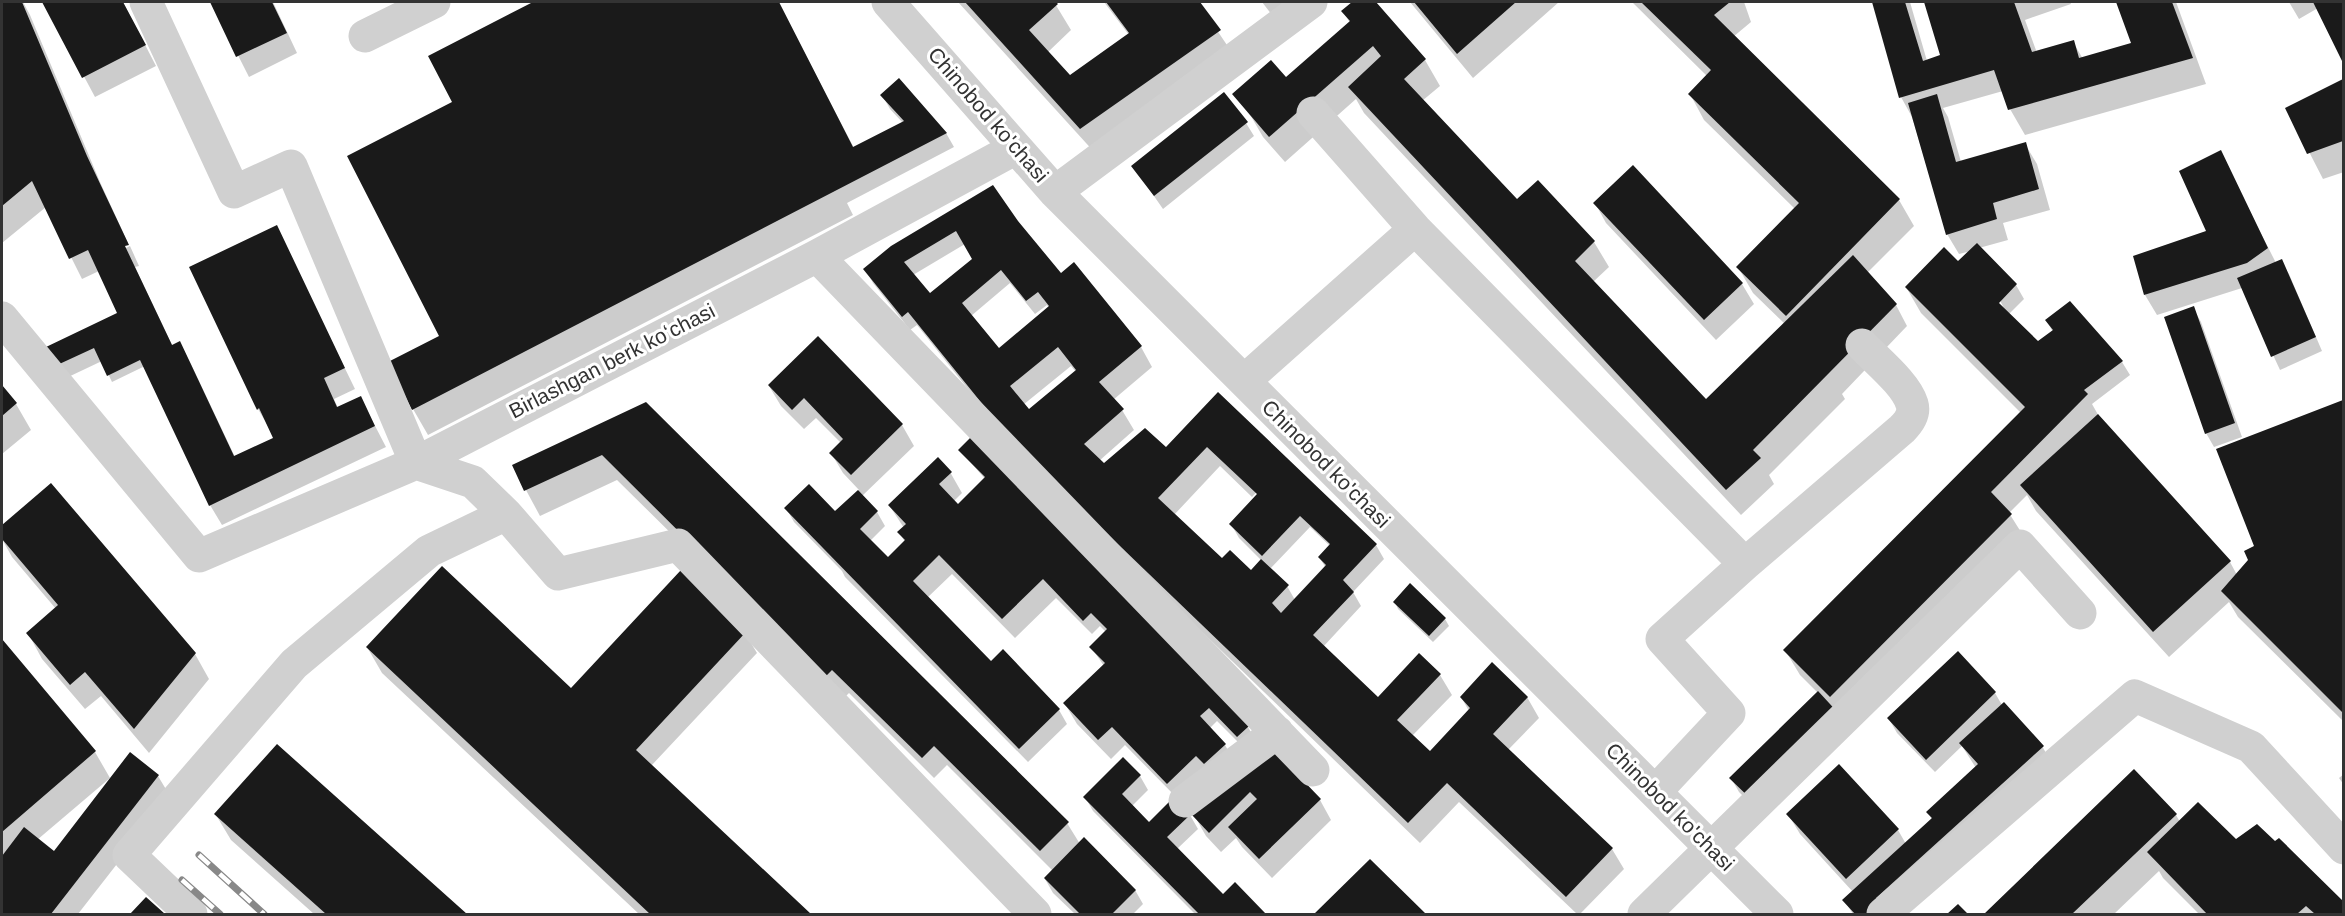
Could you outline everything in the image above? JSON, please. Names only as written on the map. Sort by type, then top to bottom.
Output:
[{"type":"street","points":[[146,2],[234,192],[291,166],[416,462],[473,482],[506,514],[558,574],[678,545],[1035,915]]},
{"type":"street","points":[[365,36],[434,2]]},
{"type":"street","name":"Chinobod ko'chasi","points":[[888,2],[1055,192],[1777,915]]},
{"type":"street","points":[[1055,192],[1311,2]]},
{"type":"street","points":[[1313,113],[1415,229],[1745,564]]},
{"type":"street","name":"Birlashgan berk koʻchasi","points":[[2,318],[199,556],[416,462],[816,256],[1016,148]]},
{"type":"street","points":[[1244,381],[1415,229]]},
{"type":"street","points":[[816,256],[1313,770]]},
{"type":"street","points":[[1654,792],[1729,713],[1662,639],[1911,420],[1913,405],[1903,387],[1863,345]]},
{"type":"street","points":[[191,915],[129,855],[294,664],[429,551],[506,514]]},
{"type":"street","points":[[1644,915],[2020,546],[2080,613]]},
{"type":"street","points":[[1883,915],[2135,696],[2251,747],[2343,848]]},
{"type":"street","points":[[1185,801],[1277,732]]},
{"type":"building","points":[[2,2],[22,2],[87,156],[129,245],[125,246],[172,345],[180,341],[234,456],[273,438],[259,408],[257,410],[189,267],[277,225],[345,368],[324,378],[337,407],[361,396],[375,426],[209,506],[140,360],[107,376],[94,348],[55,366],[46,347],[117,313],[88,250],[69,259],[32,181],[2,206]]},
{"type":"building","points":[[42,2],[123,2],[146,45],[82,78]]},
{"type":"building","points":[[210,2],[272,2],[287,33],[236,57]]},
{"type":"building","points":[[533,2],[779,2],[853,147],[904,121],[880,95],[899,78],[947,133],[412,410],[388,362],[439,336],[347,156],[452,102],[428,56]]},
{"type":"building","points":[[965,2],[1056,2],[1058,4],[1029,30],[1070,75],[1129,33],[1106,2],[1200,2],[1221,30],[1080,129]]},
{"type":"building","points":[[1352,2],[1376,2],[1426,59],[1404,79],[1517,199],[1538,180],[1595,241],[1575,261],[1706,399],[1853,255],[1897,304],[1753,450],[1761,458],[1726,490],[1348,87],[1381,56],[1373,46],[1269,137],[1232,94],[1271,60],[1286,77],[1350,21],[1341,11]]},
{"type":"building","points":[[1414,2],[1516,2],[1457,54]]},
{"type":"building","points":[[1641,2],[1730,2],[1714,15],[1900,199],[1786,316],[1736,267],[1799,203],[1688,94],[1711,70]]},
{"type":"building","points":[[1872,2],[1905,2],[1923,61],[1940,55],[1924,2],[2014,2],[2032,52],[2074,40],[2079,58],[2131,43],[2116,2],[2172,2],[2193,58],[2008,110],[1994,70],[1899,98]]},
{"type":"building","points":[[2313,2],[2343,2],[2343,63]]},
{"type":"building","points":[[2343,79],[2343,141],[2307,154],[2285,108]]},
{"type":"building","points":[[1224,92],[1248,122],[1154,196],[1131,166]]},
{"type":"building","points":[[1937,94],[1956,162],[2026,142],[2039,189],[1993,203],[1997,219],[1946,235],[1908,103]]},
{"type":"building","points":[[2221,150],[2268,248],[2247,263],[2144,295],[2133,256],[2206,231],[2179,171]]},
{"type":"building","points":[[1633,165],[1743,283],[1704,320],[1593,203]]},
{"type":"building","points":[[993,185],[1018,221],[1061,273],[1074,262],[1142,346],[1099,382],[1124,409],[1084,444],[1104,463],[1145,428],[1166,447],[1218,392],[1377,544],[1343,580],[1354,592],[1313,635],[1378,697],[1419,653],[1441,674],[1397,720],[1430,751],[1470,708],[1460,697],[1492,662],[1528,697],[1493,734],[1613,848],[1566,897],[1447,783],[1408,823],[1018,448],[908,312],[902,317],[863,269],[891,246]],"holes":[[[956,231],[972,259],[930,293],[904,262]],[[1001,270],[1026,301],[1038,292],[1049,306],[999,348],[962,303]],[[1058,347],[1076,370],[1029,409],[1010,386]],[[1207,447],[1257,494],[1229,524],[1262,556],[1300,516],[1330,544],[1318,557],[1326,565],[1281,613],[1272,603],[1289,585],[1261,559],[1251,570],[1230,550],[1222,558],[1158,498]]]},
{"type":"building","points":[[1977,243],[2017,284],[1999,303],[2038,341],[2053,330],[2045,320],[2070,301],[2123,361],[2084,390],[2088,394],[1991,492],[2012,514],[1830,697],[1783,650],[2025,407],[1905,287],[1944,247],[1958,261]]},
{"type":"building","points":[[2282,259],[2316,337],[2271,357],[2237,278]]},
{"type":"building","points":[[2194,306],[2235,423],[2205,434],[2164,317]]},
{"type":"building","points":[[818,336],[903,424],[851,475],[829,453],[843,439],[804,398],[792,410],[768,385]]},
{"type":"building","points":[[2,385],[17,403],[2,416]]},
{"type":"building","points":[[2343,400],[2343,713],[2221,591],[2248,560],[2244,551],[2254,546],[2216,449]]},
{"type":"building","points":[[646,402],[1069,822],[1040,851],[934,746],[922,758],[832,670],[825,677],[602,455],[524,491],[512,465]]},
{"type":"building","points":[[2098,414],[2231,561],[2153,632],[2020,485]]},
{"type":"building","points":[[973,435],[1249,726],[1237,737],[1209,708],[1200,716],[1226,744],[1204,764],[1196,756],[1167,784],[1112,727],[1098,740],[1063,703],[1105,663],[1089,647],[1107,629],[1091,613],[1083,621],[1043,579],[1002,619],[939,555],[913,581],[991,661],[1003,649],[1060,709],[1019,749],[784,508],[809,484],[835,511],[858,490],[878,511],[860,529],[888,557],[905,540],[897,532],[906,524],[888,505],[938,457],[952,472],[939,484],[958,504],[985,477],[958,450]]},
{"type":"building","points":[[51,483],[196,653],[134,729],[85,672],[70,685],[26,633],[58,605],[2,539],[2,525]]},
{"type":"building","points":[[442,566],[571,688],[681,570],[746,632],[636,750],[811,914],[650,914],[366,647]]},
{"type":"building","points":[[1410,583],[1446,618],[1429,636],[1393,602]]},
{"type":"building","points":[[2,639],[96,751],[2,832]]},
{"type":"building","points":[[1958,651],[1996,692],[1926,760],[1887,718]]},
{"type":"building","points":[[1818,691],[1841,716],[1754,802],[1729,778]]},
{"type":"building","points":[[2004,702],[2044,746],[1876,898],[1884,908],[1877,914],[1855,914],[1842,900],[1932,818],[1926,812],[1978,764],[1959,743]]},
{"type":"building","points":[[1266,742],[1321,799],[1259,859],[1228,827],[1257,799],[1250,792],[1209,833],[1192,815]]},
{"type":"building","points":[[277,744],[467,914],[326,914],[214,814]]},
{"type":"building","points":[[130,752],[159,775],[51,914],[2,914],[2,856],[24,827],[54,851]]},
{"type":"building","points":[[1123,757],[1141,775],[1122,794],[1149,822],[1174,797],[1191,814],[1167,837],[1223,894],[1235,882],[1266,914],[1199,914],[1083,797]]},
{"type":"building","points":[[1839,764],[1899,829],[1846,879],[1786,814]]},
{"type":"building","points":[[2134,769],[2177,814],[2072,914],[1984,914]]},
{"type":"building","points":[[2198,802],[2236,839],[2257,824],[2275,841],[2279,838],[2343,901],[2343,914],[2315,914],[2306,906],[2297,914],[2207,914],[2147,852]]},
{"type":"building","points":[[1084,837],[1136,890],[1112,914],[1080,914],[1044,878]]},
{"type":"building","points":[[1370,859],[1426,914],[1314,914]]},
{"type":"building","points":[[146,897],[165,914],[130,914]]},
{"type":"building","points":[[1958,904],[1968,914],[1947,914]]},
{"type":"railway","points":[[199,855],[264,914]]},
{"type":"railway","points":[[182,880],[220,914]]}]
